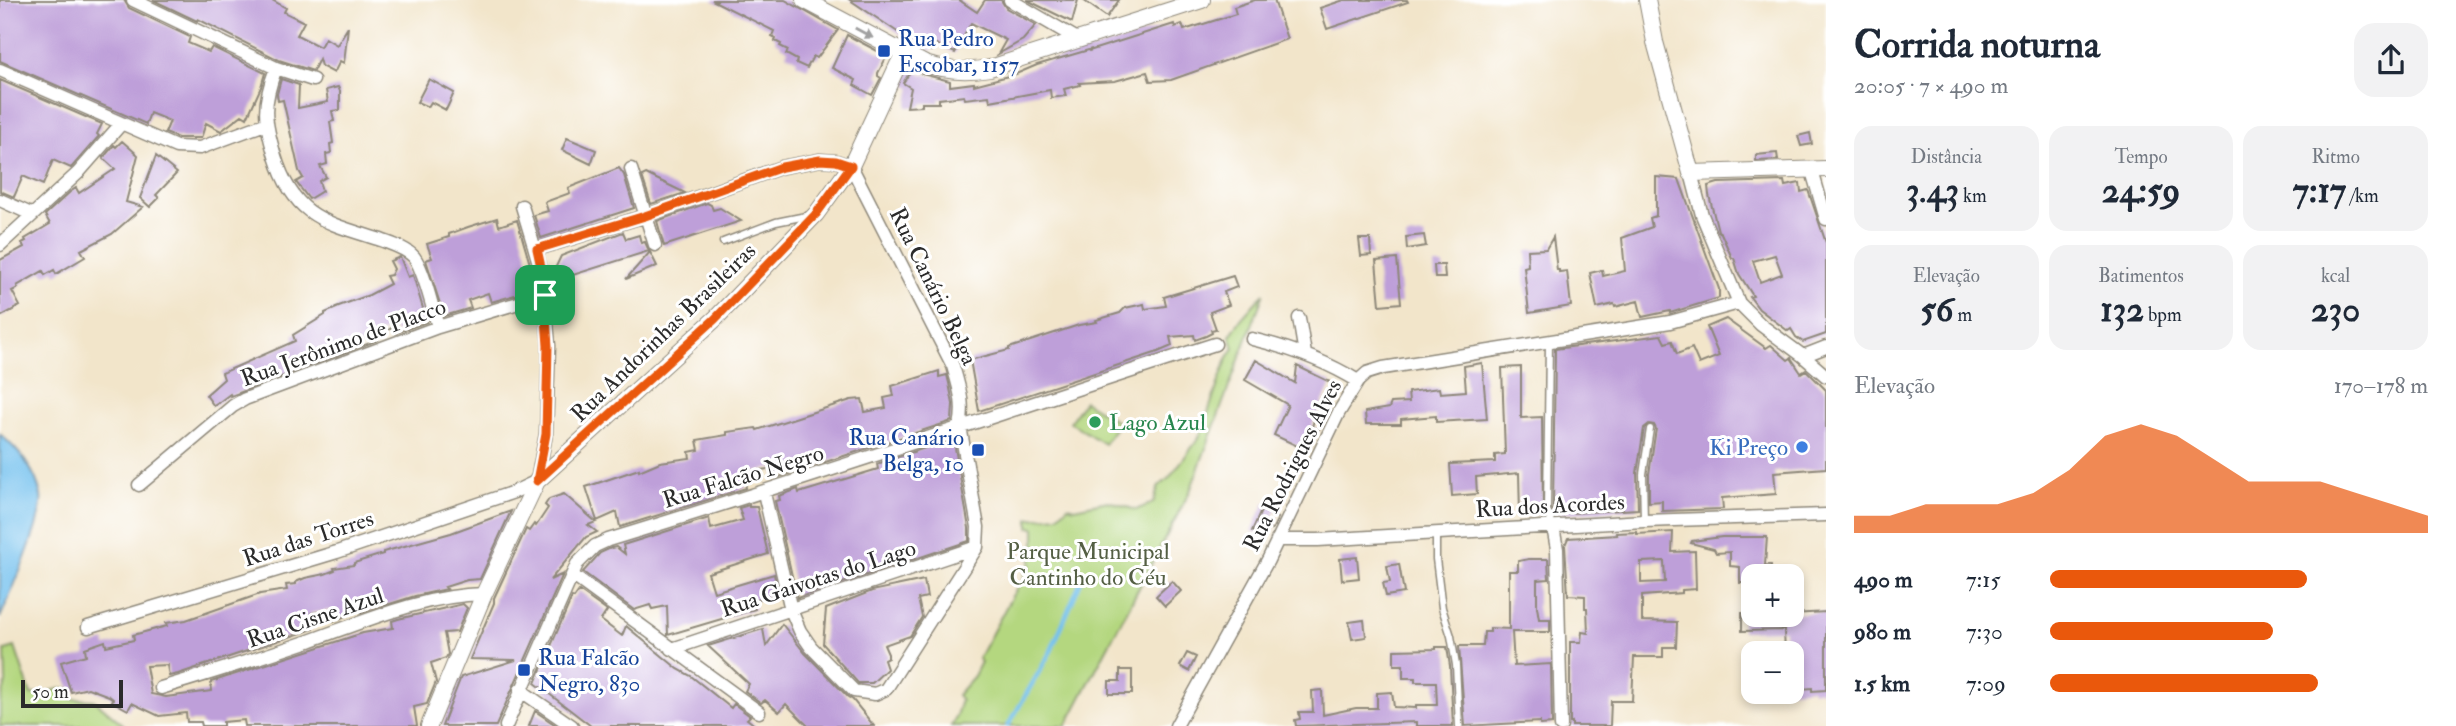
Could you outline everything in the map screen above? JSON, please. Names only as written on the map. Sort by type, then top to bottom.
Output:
[{"type":"street","points":[[133,0],[276,68],[313,80]]},
{"type":"street","points":[[804,0],[903,54],[939,68],[968,72],[990,68],[1202,0]]},
{"type":"street","points":[[1010,0],[1079,40]]},
{"type":"street","points":[[1647,0],[1658,54],[1690,173],[1707,226],[1739,303],[1761,325],[1826,376]]},
{"type":"street","name":"Rua Andorinhas Brasileiras","points":[[429,726],[484,594],[537,481],[715,319],[816,214],[851,166],[903,54]]},
{"type":"street","points":[[276,68],[270,85],[265,124],[281,176],[303,208],[320,219],[396,246],[414,257],[439,327]]},
{"type":"street","points":[[0,70],[165,144],[187,149],[200,148],[265,124]]},
{"type":"street","points":[[0,245],[78,173],[121,124]]},
{"type":"street","points":[[537,249],[645,216],[782,167],[820,160],[851,166]]},
{"type":"street","name":"Rua Canário Belga","points":[[851,166],[948,354],[962,396],[960,426],[978,527],[977,547]]},
{"type":"street","points":[[631,169],[656,245]]},
{"type":"street","points":[[1690,173],[1819,170],[1826,219]]},
{"type":"street","points":[[0,200],[32,214]]},
{"type":"street","points":[[522,206],[537,249],[545,295],[548,346],[546,434],[537,481]]},
{"type":"street","name":"Rua Jerônimo de Placco","points":[[139,485],[233,406],[245,399],[439,327],[545,295]]},
{"type":"street","name":"Rua Rodrigues Alves","points":[[1176,726],[1277,541],[1339,412],[1367,373],[1670,322],[1739,303]]},
{"type":"street","points":[[1299,318],[1305,354]]},
{"type":"street","points":[[1252,339],[1305,354],[1359,381]]},
{"type":"street","name":"Rua Falcão Negro","points":[[506,726],[577,564],[595,546],[1215,344]]},
{"type":"street","points":[[1803,356],[1826,347]]},
{"type":"street","name":"Rua das Torres","points":[[88,627],[337,552],[522,489],[537,481]]},
{"type":"street","points":[[764,493],[791,610],[800,631],[811,647],[854,691],[875,694],[886,688],[977,547]]},
{"type":"street","name":"Rua dos Acordes","points":[[1277,541],[1644,521],[1826,515]]},
{"type":"street","points":[[1553,527],[1557,549],[1561,726]]},
{"type":"street","name":"Rua Gaivotas do Lago","points":[[672,649],[977,547]]},
{"type":"street","points":[[572,575],[759,712]]},
{"type":"street","name":"Rua Cisne Azul","points":[[161,688],[239,666],[380,616],[441,598],[484,594]]},
{"type":"street","points":[[520,690],[572,726]]},
{"type":"lane","points":[[723,242],[776,222],[816,214]]},
{"type":"lane","points":[[1549,341],[1547,510],[1553,527]]},
{"type":"lane","points":[[1644,521],[1643,474],[1650,429]]},
{"type":"lane","points":[[1436,534],[1442,608],[1456,665],[1459,726]]},
{"type":"green space","name":"Parque Municipal Cantinho do Céu","points":[[1264,293],[1190,491],[1066,726],[951,726],[961,700],[957,695],[974,676],[981,662],[978,659],[1024,579],[1026,567],[1030,568],[1032,550],[1035,550],[1035,528],[1029,527],[1029,519],[1058,516],[1068,506],[1074,508],[1108,501],[1136,510],[1153,503],[1159,486],[1169,478],[1199,438],[1227,359],[1234,348],[1230,336]]},
{"type":"green space","name":"Lago Azul","points":[[1084,401],[1119,423],[1104,444],[1070,422]]},
{"type":"green space","points":[[15,647],[31,695],[66,688],[71,699],[94,700],[125,726],[0,726],[0,703],[6,683],[5,650]]},
{"type":"water","points":[[0,434],[26,462],[39,487],[41,506],[32,538],[0,618]]},
{"type":"building","points":[[0,0],[124,0],[129,8],[190,37],[188,43],[209,52],[212,47],[265,73],[261,87],[247,118],[242,115],[221,131],[206,123],[201,138],[178,138],[165,133],[170,121],[150,113],[146,124],[0,61]]},
{"type":"building","points":[[153,0],[272,0],[286,8],[284,12],[304,22],[297,35],[320,47],[325,38],[337,45],[348,27],[344,63],[340,61],[334,73],[321,66],[319,59],[313,71],[279,60],[198,19],[197,21]]},
{"type":"building","points":[[712,0],[785,0],[838,30],[817,58],[813,56],[807,68],[786,54],[788,50],[780,46],[772,36],[774,31]]},
{"type":"building","points":[[850,0],[959,0],[977,12],[985,0],[1001,0],[1006,8],[1036,25],[1023,40],[998,54],[1006,40],[971,23],[955,53],[936,44],[931,51]]},
{"type":"building","points":[[1027,0],[1078,0],[1072,22]]},
{"type":"building","points":[[1083,0],[1119,0],[1107,17]]},
{"type":"building","points":[[1255,0],[1274,0],[1287,39],[1171,80],[1150,81],[1147,72],[1115,81],[1079,83],[1080,85],[1064,89],[1066,96],[1051,98],[1050,90],[990,101],[989,96],[965,99],[964,96],[939,99],[939,103],[922,103],[922,106],[907,107],[911,88],[903,83],[912,69],[950,81],[950,86],[974,85],[1174,24],[1175,27],[1182,24],[1184,30],[1236,14],[1234,7]]},
{"type":"building","points":[[1344,0],[1408,2],[1327,29],[1320,8]]},
{"type":"building","points":[[847,35],[887,56],[878,73],[881,78],[872,95],[854,85],[856,80],[832,68]]},
{"type":"building","points":[[281,79],[299,85],[298,108],[328,102],[326,90],[338,87],[340,91],[340,110],[332,111],[334,121],[330,122],[333,143],[330,144],[331,153],[326,154],[327,164],[320,166],[326,177],[319,181],[322,191],[309,199],[296,182],[303,178],[299,171],[283,100],[278,101]]},
{"type":"building","points":[[429,79],[454,93],[446,110],[431,102],[428,107],[417,102]]},
{"type":"building","points":[[0,80],[102,124],[97,134],[99,136],[71,168],[53,160],[43,185],[23,176],[14,197],[0,191]]},
{"type":"building","points":[[1810,133],[1812,144],[1801,146],[1798,136]]},
{"type":"building","points":[[567,138],[596,150],[591,164],[562,150]]},
{"type":"building","points":[[122,141],[138,155],[126,202],[143,207],[112,234],[81,250],[85,257],[56,274],[54,270],[45,275],[43,271],[17,286],[18,288],[12,291],[20,306],[0,317],[0,260],[24,247],[22,243],[25,239],[50,224],[45,215],[70,192],[76,188],[79,193],[115,169],[103,158],[114,145],[116,147]]},
{"type":"building","points":[[1777,153],[1778,160],[1756,161],[1756,155]]},
{"type":"building","points":[[156,156],[177,173],[156,195],[159,198],[150,207],[140,198]]},
{"type":"building","points":[[619,168],[624,175],[634,208],[541,238],[534,215],[548,211],[545,202],[570,193],[568,188]]},
{"type":"building","points":[[646,174],[685,193],[651,204],[642,176]]},
{"type":"building","points":[[1656,177],[1679,179],[1719,289],[1719,298],[1670,313],[1642,317],[1638,301],[1597,308],[1590,273],[1602,270],[1603,276],[1625,271],[1622,238],[1652,227],[1650,218],[1656,216]]},
{"type":"building","points":[[1784,181],[1785,186],[1800,183],[1801,192],[1808,190],[1826,243],[1826,334],[1803,342],[1791,329],[1788,331],[1759,309],[1750,297],[1753,296],[1718,231],[1708,186],[1718,183]],"holes":[[[1775,255],[1782,274],[1760,282],[1753,261]]]},
{"type":"building","points":[[707,203],[713,210],[720,208],[741,221],[664,246],[657,221]]},
{"type":"building","points":[[497,218],[499,226],[517,220],[534,278],[526,281],[529,291],[491,302],[488,293],[468,300],[471,308],[444,316],[426,260],[432,258],[427,244]]},
{"type":"building","points":[[623,232],[626,239],[639,235],[641,243],[645,242],[649,251],[563,278],[564,280],[553,284],[552,275],[561,256]]},
{"type":"building","points":[[1424,235],[1426,246],[1407,249],[1406,237]]},
{"type":"building","points":[[1553,237],[1557,270],[1567,271],[1571,306],[1529,313],[1524,267],[1528,266],[1527,250],[1546,249]]},
{"type":"building","points":[[1359,239],[1370,239],[1371,255],[1361,256]]},
{"type":"building","points":[[650,252],[657,266],[626,279]]},
{"type":"building","points":[[400,257],[408,277],[413,275],[427,322],[396,333],[394,327],[376,335],[378,340],[231,396],[230,394],[214,406],[206,395],[224,379],[222,373],[295,341],[293,335],[325,313],[390,284],[386,276],[391,275],[394,269],[390,261]]},
{"type":"building","points":[[1397,259],[1401,303],[1380,305],[1376,261]]},
{"type":"building","points":[[1434,265],[1444,265],[1445,278],[1435,278]]},
{"type":"building","points":[[1233,276],[1237,287],[1224,292],[1229,305],[1210,312],[1216,329],[1211,330],[1212,333],[1195,340],[1194,335],[1170,337],[1172,346],[1158,352],[979,411],[970,360],[1009,350],[1079,325],[1097,322],[1096,320],[1120,313],[1125,308],[1144,304],[1145,309],[1166,306],[1164,297]]},
{"type":"building","points":[[1726,319],[1766,348],[1771,345],[1788,360],[1791,358],[1801,373],[1806,370],[1826,390],[1826,468],[1774,472],[1776,494],[1722,498],[1723,509],[1662,511],[1662,501],[1649,502],[1649,474],[1656,429],[1649,424],[1644,428],[1637,473],[1638,509],[1554,514],[1555,349],[1661,335],[1665,343],[1672,341],[1677,354],[1692,348],[1699,364],[1719,356],[1707,327]]},
{"type":"building","points":[[1256,360],[1295,383],[1297,366],[1332,383],[1314,420],[1312,427],[1319,429],[1308,451],[1274,435],[1288,405],[1245,380]]},
{"type":"building","points":[[1482,363],[1487,419],[1436,422],[1436,416],[1401,419],[1401,424],[1366,424],[1365,412],[1389,408],[1391,403],[1409,402],[1408,392],[1439,388],[1440,393],[1466,391],[1464,366]]},
{"type":"building","points":[[1521,367],[1521,418],[1542,417],[1543,514],[1520,515],[1519,473],[1476,477],[1477,494],[1452,496],[1450,464],[1495,462],[1495,455],[1505,454],[1502,368]]},
{"type":"building","points":[[939,371],[939,377],[947,375],[953,404],[952,421],[776,478],[774,468],[744,473],[746,488],[620,527],[617,512],[597,521],[586,487],[660,462],[690,458],[689,452],[699,450],[697,440],[727,435],[727,432],[757,430],[851,400],[862,399],[865,412],[886,408],[884,398],[894,396],[892,386]]},
{"type":"building","points":[[943,442],[954,442],[969,541],[797,598],[775,501],[780,500],[779,496],[798,489],[799,493],[878,469],[877,464]]},
{"type":"building","points":[[564,494],[596,522],[588,525],[597,532],[586,537],[550,580],[563,574],[496,726],[442,726],[461,677],[516,660],[470,659],[526,529],[529,531],[534,524],[536,526],[548,508],[545,505],[549,499]]},
{"type":"building","points":[[1265,502],[1277,507],[1273,516],[1278,518],[1272,530],[1268,528],[1264,537],[1252,531]]},
{"type":"building","points":[[749,505],[757,507],[768,554],[708,573],[714,592],[774,574],[778,593],[753,601],[755,609],[668,635],[667,606],[652,609],[650,605],[634,610],[583,572],[600,553],[611,548],[616,547],[625,554],[623,545],[709,518],[711,529],[743,520],[739,508]]},
{"type":"building","points":[[511,511],[480,579],[467,580],[445,587],[447,589],[361,613],[361,610],[333,621],[331,610],[311,613],[313,629],[178,674],[169,676],[167,665],[146,666],[151,694],[166,697],[212,691],[211,682],[363,633],[393,628],[392,621],[398,619],[463,604],[467,608],[457,632],[444,633],[448,654],[446,658],[431,663],[436,682],[427,704],[414,707],[417,726],[245,726],[244,720],[223,722],[223,726],[202,726],[201,722],[187,722],[186,713],[159,716],[132,703],[128,710],[112,701],[109,696],[88,688],[71,692],[61,662],[86,655],[85,648],[105,641],[106,646],[134,640],[133,635],[167,626],[166,623],[186,620],[260,594],[287,590],[286,585],[296,584],[305,578],[325,574],[335,570],[334,568],[354,565],[383,552],[451,533]]},
{"type":"building","points":[[1673,532],[1672,552],[1695,551],[1696,589],[1682,590],[1682,593],[1642,596],[1642,621],[1677,622],[1676,647],[1663,647],[1663,657],[1634,657],[1632,701],[1611,701],[1610,726],[1572,726],[1570,642],[1581,642],[1582,632],[1588,633],[1585,596],[1568,595],[1565,545],[1568,538],[1617,535],[1616,533]],"holes":[[[1664,561],[1665,582],[1641,583],[1641,562]]]},
{"type":"building","points":[[1722,537],[1767,537],[1765,564],[1741,564],[1740,583],[1740,567],[1730,566],[1730,552],[1716,553],[1714,549],[1691,543]]},
{"type":"building","points":[[1357,557],[1359,578],[1342,580],[1340,559]]},
{"type":"building","points":[[1548,559],[1549,579],[1537,580],[1537,607],[1539,619],[1550,619],[1550,632],[1512,632],[1514,666],[1551,664],[1552,724],[1540,725],[1540,722],[1465,726],[1459,646],[1483,646],[1484,632],[1490,632],[1490,628],[1509,629],[1509,571],[1518,571],[1518,561]]},
{"type":"building","points":[[1399,564],[1404,593],[1386,596],[1383,583],[1390,582],[1387,566]]},
{"type":"building","points":[[924,580],[927,597],[918,599],[922,617],[910,636],[884,645],[888,654],[888,658],[884,660],[887,669],[872,683],[858,683],[823,644],[826,609],[872,591]]},
{"type":"building","points":[[1172,581],[1181,591],[1165,606],[1156,596]]},
{"type":"building","points":[[579,591],[607,611],[601,620],[622,636],[626,626],[731,708],[734,704],[750,716],[747,719],[756,726],[591,726],[535,683],[572,597]]},
{"type":"building","points":[[1826,612],[1826,690],[1804,689],[1804,641],[1784,641],[1784,630],[1742,631],[1742,627],[1804,627],[1804,613]]},
{"type":"building","points":[[1364,620],[1366,637],[1352,639],[1349,622]]},
{"type":"building","points":[[782,624],[805,653],[853,700],[874,726],[808,726],[786,704],[779,712],[765,700],[761,703],[745,691],[749,684],[708,646],[763,629],[766,646]]},
{"type":"building","points":[[1447,647],[1453,726],[1416,726],[1416,722],[1296,726],[1295,720],[1300,719],[1299,712],[1313,712],[1312,691],[1322,690],[1323,715],[1356,708],[1377,708],[1377,693],[1392,692],[1394,707],[1437,705],[1436,682],[1415,682],[1415,678],[1403,678],[1403,665],[1394,665],[1394,650]]},
{"type":"building","points":[[1187,653],[1196,657],[1189,671],[1180,666]]},
{"type":"building","points":[[1120,670],[1132,670],[1132,694],[1109,694],[1109,681],[1120,681]]},
{"type":"building","points":[[535,711],[557,726],[529,726]]},
{"type":"waterway","points":[[1008,726],[1051,651],[1083,576]]},
{"type":"place","name":"Rua Pedro Escobar, 1157","points":[[884,51]]},
{"type":"place","name":"Lago Azul","points":[[1095,422]]},
{"type":"place","name":"Ki Preço","points":[[1802,447]]},
{"type":"place","name":"Rua Canário Belga, 10","points":[[978,450]]},
{"type":"place","name":"Rua Falcão Negro, 830","points":[[524,670]]},
{"type":"route","points":[[820,160],[851,166],[816,214],[715,319],[537,481],[546,434],[548,346],[545,295],[537,249],[645,216],[782,167],[820,160]]}]
